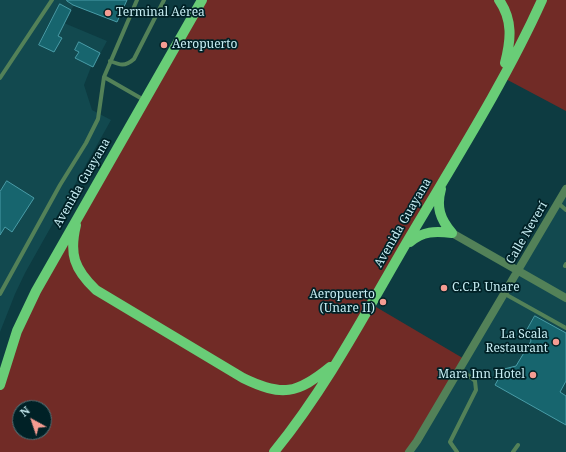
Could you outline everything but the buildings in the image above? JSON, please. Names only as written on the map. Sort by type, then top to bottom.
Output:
[{"type":"main road","name":"Avenida Guayana","points":[[0,385],[17,331],[26,310],[202,0]]},
{"type":"main road","points":[[499,0],[508,16],[511,28],[509,47],[502,77]]},
{"type":"main road","name":"Avenida Guayana","points":[[274,452],[308,407],[405,246],[502,77],[542,0]]},
{"type":"main road","points":[[443,180],[438,207],[445,225],[452,233]]},
{"type":"main road","points":[[78,216],[74,235],[74,260],[86,281],[109,299],[226,368],[259,386],[274,390],[285,390],[299,388],[312,382],[336,362]]},
{"type":"main road","points":[[405,246],[418,236],[427,232],[452,233]]},
{"type":"street","name":"Calle Neverí","points":[[409,452],[461,369],[566,189]]},
{"type":"street","points":[[452,233],[566,298]]},
{"type":"lane","points":[[0,78],[52,0]]},
{"type":"lane","points":[[0,294],[60,185],[86,143],[99,113],[104,77],[137,0]]},
{"type":"lane","points":[[110,61],[121,65],[128,64],[134,59],[164,0]]},
{"type":"lane","points":[[104,77],[144,100]]},
{"type":"lane","points":[[558,204],[566,210]]},
{"type":"lane","points":[[505,294],[566,328]]},
{"type":"lane","points":[[457,452],[450,442],[476,390],[475,381],[461,369]]},
{"type":"lane","points":[[513,452],[518,445]]},
{"type":"shaded area","points":[[0,0],[127,0],[117,22],[74,5],[64,23],[107,41],[93,67],[91,67],[84,85],[92,110],[111,120],[25,273],[0,332]]},
{"type":"shaded area","points":[[204,0],[566,0],[566,111],[502,77],[371,304],[466,360],[409,452],[0,452],[0,385],[17,331]]},
{"type":"shaded area","points":[[566,190],[566,452],[409,452]]},
{"type":"place","name":"Terminal Aérea","points":[[108,13]]},
{"type":"place","name":"Aeropuerto","points":[[164,45]]},
{"type":"place","name":"C.C.P. Unare","points":[[444,288]]},
{"type":"place","name":"Aeropuerto (Unare II)","points":[[383,302]]},
{"type":"place","name":"La Scala Restaurant","points":[[556,342]]},
{"type":"place","name":"Mara Inn Hotel","points":[[533,375]]}]
